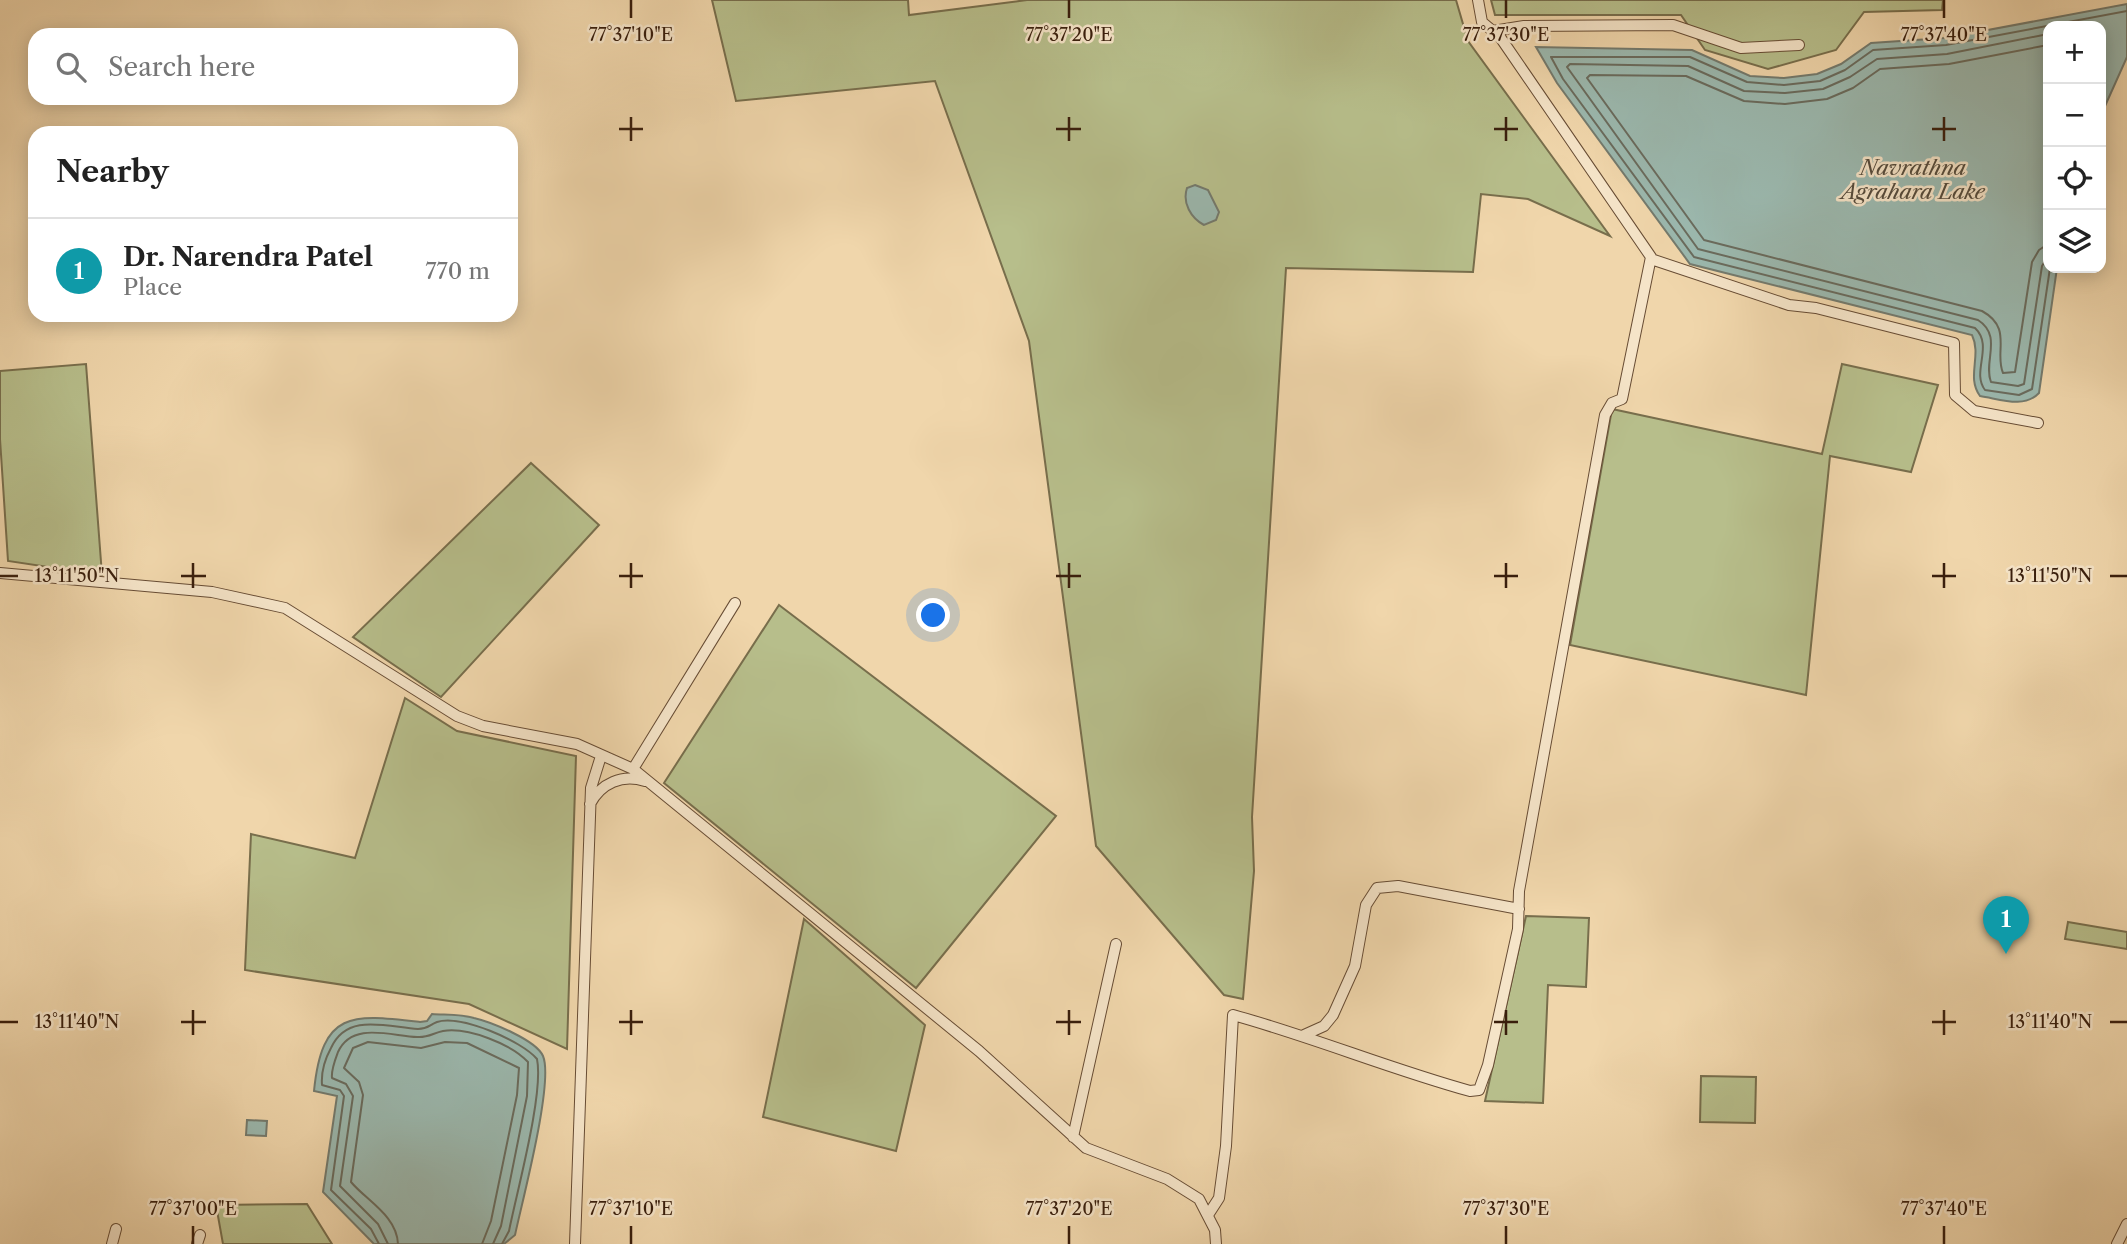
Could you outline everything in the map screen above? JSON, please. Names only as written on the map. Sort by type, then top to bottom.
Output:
[{"type":"street","points":[[1478,0],[1482,22],[1493,31],[1651,259],[1789,305],[1816,308],[1954,344],[1955,395],[1974,411],[2038,423]]},
{"type":"street","points":[[1493,31],[1524,26],[1673,25],[1741,48],[1799,45]]},
{"type":"street","points":[[1208,1215],[1219,1198],[1226,1146],[1233,1015],[1304,1035],[1347,1053],[1453,1087],[1479,1090],[1488,1065],[1518,929],[1518,909],[1605,415],[1612,403],[1622,399],[1651,259]]},
{"type":"street","points":[[0,573],[212,592],[285,608],[457,716],[483,726],[577,744],[633,769],[979,1051],[1086,1148],[1167,1179],[1199,1199],[1215,1230],[1216,1244]]},
{"type":"street","points":[[633,769],[736,603]]},
{"type":"street","points":[[575,1244],[590,788],[601,756]]},
{"type":"street","points":[[590,805],[598,792],[618,780],[638,779],[651,784]]},
{"type":"street","points":[[1304,1035],[1324,1026],[1333,1015],[1355,966],[1366,905],[1377,888],[1398,886],[1518,909]]},
{"type":"street","points":[[1073,1137],[1116,944]]},
{"type":"street","points":[[2118,1244],[2127,1224]]},
{"type":"street","points":[[112,1244],[116,1229]]},
{"type":"green space","points":[[712,0],[908,0],[909,15],[1027,0],[1456,0],[1468,41],[1610,236],[1528,199],[1481,194],[1473,272],[1286,268],[1252,817],[1254,871],[1243,999],[1224,995],[1096,846],[1029,341],[935,81],[736,101]]},
{"type":"green space","points":[[1491,0],[1943,0],[1942,10],[1864,12],[1836,50],[1768,69],[1705,50],[1681,15],[1495,15]]},
{"type":"green space","points":[[86,364],[102,575],[8,561],[0,439],[0,371]]},
{"type":"green space","points":[[1842,364],[1938,385],[1911,472],[1830,456],[1806,695],[1570,645],[1612,409],[1822,454]]},
{"type":"green space","points":[[531,463],[599,525],[441,697],[353,637]]},
{"type":"green space","points":[[779,605],[1056,816],[916,988],[664,783]]},
{"type":"green space","points":[[405,698],[457,731],[576,756],[567,1049],[469,1004],[245,970],[251,834],[355,858]]},
{"type":"green space","points":[[1526,916],[1589,918],[1586,987],[1548,985],[1543,1103],[1485,1101]]},
{"type":"green space","points":[[804,919],[925,1025],[896,1151],[763,1117]]},
{"type":"green space","points":[[2068,922],[2127,932],[2127,949],[2065,939]]},
{"type":"green space","points":[[1701,1076],[1756,1077],[1755,1123],[1700,1122]]},
{"type":"green space","points":[[307,1204],[332,1244],[223,1244],[216,1205]]},
{"type":"water","name":"Navrathna Agrahara Lake","points":[[2127,4],[2127,57],[2106,104],[2106,21],[2043,21],[2043,273],[2056,273],[2039,393],[2026,401],[2004,401],[1980,396],[1974,381],[1976,351],[1972,335],[1690,264],[1557,83],[1536,47],[1692,50],[1750,76],[1784,78],[1817,74],[1841,64],[1871,43],[1945,38]]},
{"type":"water","points":[[1195,185],[1208,190],[1219,212],[1216,220],[1204,225],[1195,218],[1187,204],[1187,188]]},
{"type":"water","points":[[432,1014],[464,1016],[491,1023],[523,1038],[543,1056],[544,1090],[536,1143],[515,1235],[504,1244],[374,1244],[323,1192],[337,1096],[314,1091],[324,1045],[333,1031],[344,1023],[376,1018],[420,1022],[427,1021]]},
{"type":"water","points":[[247,1120],[267,1121],[266,1136],[246,1135]]},
{"type":"place","name":"Dr. Narendra Patel","points":[[2006,954]]}]
